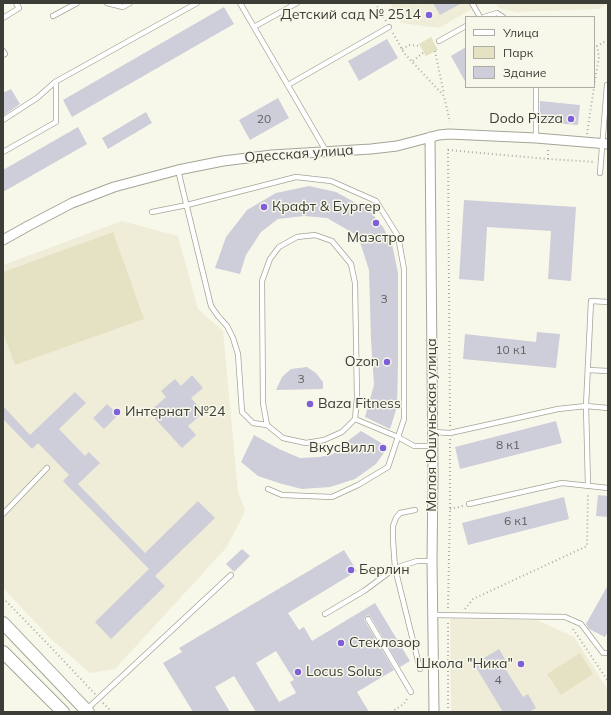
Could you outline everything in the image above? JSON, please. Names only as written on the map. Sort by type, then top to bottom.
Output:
[{"type":"main road","points":[[3,623],[87,711]]},
{"type":"main road","points":[[6,657],[63,712]]},
{"type":"street","name":"Одесская улица","points":[[3,240],[72,204],[114,187],[178,170],[223,161],[272,155],[398,146],[430,137],[449,134],[536,138],[605,144]]},
{"type":"street","name":"Малая Юшуньская улица","points":[[430,137],[434,712]]},
{"type":"lane","points":[[3,18],[19,8],[16,3]]},
{"type":"lane","points":[[53,16],[77,3]]},
{"type":"lane","points":[[107,3],[123,7],[130,3]]},
{"type":"lane","points":[[3,120],[37,98],[56,82],[197,3]]},
{"type":"lane","points":[[240,3],[326,151]]},
{"type":"lane","points":[[254,27],[297,3]]},
{"type":"lane","points":[[472,3],[479,16]]},
{"type":"lane","points":[[487,16],[497,13],[502,16]]},
{"type":"lane","points":[[288,85],[389,27]]},
{"type":"lane","points":[[439,41],[465,27]]},
{"type":"lane","points":[[3,51],[3,55]]},
{"type":"lane","points":[[3,152],[56,122],[56,82]]},
{"type":"lane","points":[[600,173],[600,162],[605,144],[608,85]]},
{"type":"lane","points":[[536,88],[536,138]]},
{"type":"lane","points":[[178,170],[211,306],[227,326],[238,354],[242,412],[253,423],[268,426],[283,438],[306,443],[324,440],[342,432],[355,419],[357,397],[355,283],[351,264],[332,241],[315,235],[297,237],[279,247],[270,258],[262,281],[263,402],[268,426]]},
{"type":"lane","points":[[152,212],[187,206],[296,177],[331,181],[376,201],[398,236],[404,269],[404,419],[388,467],[358,485],[332,497],[282,495],[268,489]]},
{"type":"lane","points":[[588,486],[586,406],[591,301],[608,302]]},
{"type":"lane","points":[[588,370],[608,371]]},
{"type":"lane","points":[[433,432],[450,432],[558,409],[586,406],[608,408]]},
{"type":"lane","points":[[355,419],[398,437],[414,446],[433,446]]},
{"type":"lane","points":[[3,514],[47,468]]},
{"type":"lane","points":[[469,504],[562,483],[608,488]]},
{"type":"lane","points":[[415,510],[400,513],[396,518],[393,540],[395,568],[420,669]]},
{"type":"lane","points":[[325,614],[364,590],[395,568],[418,561],[432,560]]},
{"type":"lane","points":[[87,711],[98,698],[231,575]]},
{"type":"lane","points":[[433,615],[565,616],[580,624],[603,653],[608,653]]},
{"type":"lane","points":[[368,619],[411,692]]},
{"type":"path","points":[[375,3],[404,53],[444,96]]},
{"type":"path","points":[[597,46],[608,40]]},
{"type":"path","points":[[595,43],[599,57],[595,81]]},
{"type":"path","points":[[402,49],[410,45],[420,46]]},
{"type":"path","points":[[435,51],[450,122]]},
{"type":"path","points":[[412,62],[424,52]]},
{"type":"path","points":[[586,143],[594,88]]},
{"type":"path","points":[[448,712],[450,432],[448,150],[600,162]]},
{"type":"path","points":[[461,615],[473,599],[587,546],[588,486]]},
{"type":"path","points":[[450,509],[469,504]]},
{"type":"path","points":[[3,598],[112,712]]},
{"type":"path","points":[[565,616],[608,681]]},
{"type":"path","points":[[391,712],[404,704]]},
{"type":"shaded area","name":"Детский сад № 2514","points":[[390,3],[482,3],[439,28],[401,23]]},
{"type":"shaded area","points":[[496,3],[608,3],[599,9],[516,12],[499,8]]},
{"type":"shaded area","name":"Интернат №24","points":[[122,221],[178,236],[198,309],[223,331],[238,492],[245,509],[243,516],[226,548],[115,669],[90,673],[52,640],[3,588],[3,265]]},
{"type":"shaded area","name":"Школа \"Ника\"","points":[[450,619],[537,620],[574,637],[608,690],[608,712],[451,712]]},
{"type":"green space","points":[[431,37],[438,50],[426,56],[419,44]]},
{"type":"green space","points":[[113,232],[144,319],[15,365],[3,333],[3,272]]},
{"type":"green space","points":[[580,653],[593,674],[561,695],[547,674]]},
{"type":"building","points":[[433,3],[462,3],[440,15]]},
{"type":"building","points":[[224,7],[234,24],[72,117],[63,100]]},
{"type":"building","points":[[387,39],[398,58],[359,81],[348,61]]},
{"type":"building","points":[[465,48],[465,81],[451,56]]},
{"type":"building","points":[[11,89],[20,104],[3,116],[3,93]]},
{"type":"building","points":[[278,98],[289,118],[250,140],[239,120]]},
{"type":"building","points":[[540,101],[580,105],[578,125],[540,122]]},
{"type":"building","points":[[146,112],[152,123],[108,149],[102,138]]},
{"type":"building","points":[[78,127],[87,144],[3,192],[3,170]]},
{"type":"building","points":[[309,186],[336,192],[369,210],[383,227],[392,244],[398,273],[398,364],[397,407],[390,429],[365,417],[374,385],[369,270],[358,236],[327,218],[304,216],[278,219],[261,232],[246,255],[240,274],[215,268],[226,237],[247,210],[276,193]]},
{"type":"building","points":[[464,200],[576,207],[571,281],[548,279],[551,231],[487,227],[484,281],[459,279]]},
{"type":"building","points":[[537,332],[560,334],[556,368],[463,359],[465,334],[536,342]]},
{"type":"building","points":[[307,367],[316,373],[323,382],[323,389],[276,390],[282,377],[291,369]]},
{"type":"building","points":[[192,375],[203,388],[191,398],[200,408],[196,412],[199,416],[188,426],[196,435],[182,448],[149,412],[166,397],[161,391],[175,379],[181,386]]},
{"type":"building","points":[[75,392],[86,403],[59,429],[85,456],[89,452],[100,463],[78,484],[145,553],[198,501],[215,518],[155,576],[165,586],[111,639],[95,622],[149,569],[63,481],[69,475],[38,443],[32,449],[3,419],[3,406],[30,435]]},
{"type":"building","points":[[107,404],[118,415],[104,429],[93,418]]},
{"type":"building","points":[[556,421],[562,443],[460,469],[455,447]]},
{"type":"building","points":[[361,431],[388,447],[376,464],[355,479],[330,487],[302,489],[282,484],[258,476],[241,462],[254,435],[279,449],[300,458],[320,457],[333,454]]},
{"type":"building","points":[[598,495],[608,496],[608,517],[596,516]]},
{"type":"building","points":[[564,497],[569,519],[468,545],[462,523]]},
{"type":"building","points":[[242,549],[250,556],[234,572],[226,564]]},
{"type":"building","points":[[344,550],[357,571],[288,613],[299,630],[304,627],[312,641],[375,603],[410,661],[400,667],[371,617],[368,615],[364,619],[394,670],[357,692],[369,712],[256,712],[234,676],[215,687],[230,712],[193,712],[163,663],[182,652],[179,648]],"holes":[[[276,651],[294,680],[290,682],[296,693],[279,702],[256,663]]]},
{"type":"building","points":[[608,585],[608,632],[605,637],[589,629],[586,624]]},
{"type":"building","points":[[499,649],[508,664],[504,667],[523,697],[528,694],[536,708],[529,712],[503,712],[474,664]]},
{"type":"place","name":"Детский сад № 2514","points":[[429,15]]},
{"type":"place","name":"Dodo Pizza","points":[[571,119]]},
{"type":"place","name":"Крафт & Бургер","points":[[264,207]]},
{"type":"place","name":"Маэстро","points":[[376,223]]},
{"type":"place","name":"Ozon","points":[[387,362]]},
{"type":"place","name":"Baza Fitness","points":[[310,404]]},
{"type":"place","name":"Интернат №24","points":[[117,412]]},
{"type":"place","name":"ВкусВилл","points":[[383,448]]},
{"type":"place","name":"Берлин","points":[[351,570]]},
{"type":"place","name":"Стеклозор","points":[[341,643]]},
{"type":"place","name":"Школа \"Ника\"","points":[[521,664]]},
{"type":"place","name":"Locus Solus","points":[[298,672]]}]
